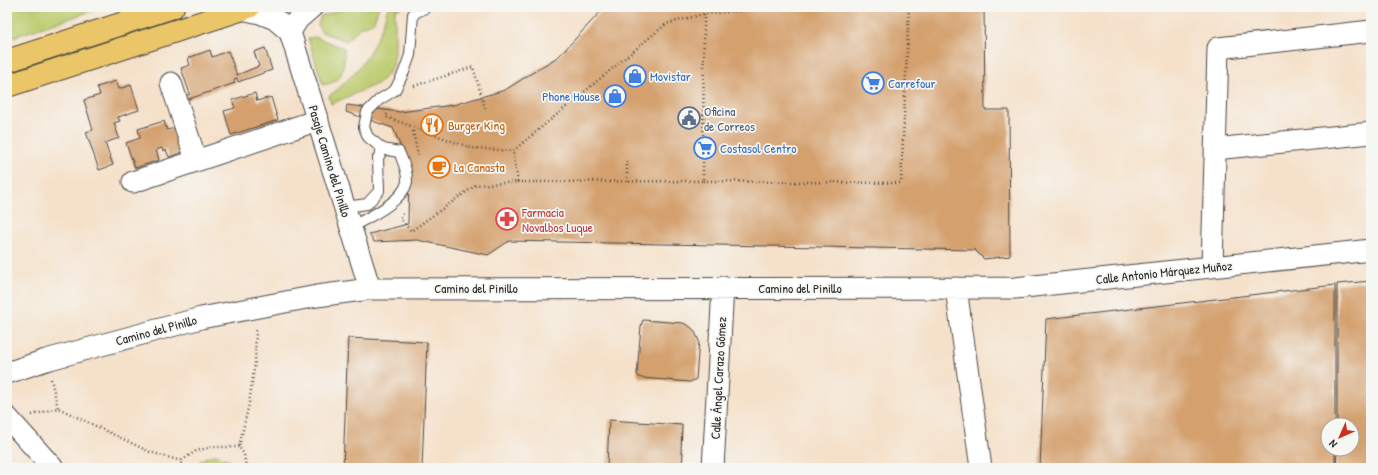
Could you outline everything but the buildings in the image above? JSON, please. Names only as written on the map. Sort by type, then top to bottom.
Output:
[{"type":"main road","points":[[7,61],[173,7]]},
{"type":"main road","points":[[7,86],[246,8]]},
{"type":"street","points":[[246,8],[275,19],[290,32],[298,19],[312,7]]},
{"type":"street","points":[[1212,267],[1218,48],[1371,31]]},
{"type":"street","name":"Pasaje Camino del Pinillo","points":[[290,32],[370,289]]},
{"type":"street","points":[[172,83],[196,160]]},
{"type":"street","points":[[133,182],[318,120]]},
{"type":"street","points":[[1215,149],[1371,133]]},
{"type":"street","name":"Calle Antonio Márquez Muñoz","points":[[956,288],[1015,288],[1371,250]]},
{"type":"street","name":"Calle Ángel Carazo Gómez","points":[[713,468],[723,288]]},
{"type":"street","points":[[956,288],[981,468]]},
{"type":"street","name":"Camino del Pinillo","points":[[7,373],[46,360],[200,318],[318,296],[370,289],[956,288]]},
{"type":"street","points":[[9,419],[53,468]]},
{"type":"lane","points":[[351,227],[393,203],[407,183],[406,168],[399,152],[383,149],[368,137],[364,127],[367,112],[379,100],[394,90],[404,72],[410,55],[413,14],[427,7]]},
{"type":"lane","points":[[345,207],[367,204],[379,191],[378,158],[383,149]]},
{"type":"path","points":[[389,110],[386,117],[471,148],[513,151],[666,24],[704,14],[789,7]]},
{"type":"path","points":[[400,218],[411,231],[476,185],[518,182],[703,181],[901,183],[909,7]]},
{"type":"path","points":[[703,181],[704,14]]},
{"type":"path","points":[[414,86],[473,67],[485,108]]},
{"type":"path","points":[[513,151],[518,182]]},
{"type":"path","points":[[627,158],[627,182]]},
{"type":"path","points":[[246,468],[244,454],[239,447],[249,404],[255,362],[256,307]]},
{"type":"path","points":[[46,360],[58,408]]},
{"type":"path","points":[[9,419],[58,408],[150,452],[181,462]]},
{"type":"path","points":[[181,462],[196,451],[212,446],[239,447]]},
{"type":"path","points":[[181,462],[182,468]]},
{"type":"green space","points":[[10,7],[104,7],[7,39],[7,11]]},
{"type":"green space","points":[[351,7],[379,7],[373,23],[360,27],[347,41],[321,32],[318,24],[321,16]]},
{"type":"green space","points":[[388,7],[403,7],[395,10],[395,52],[393,66],[379,83],[331,104],[329,96],[359,68],[373,46],[384,21]]},
{"type":"green space","points":[[315,37],[344,48],[342,72],[336,80],[331,83],[323,85],[308,38]]},
{"type":"green space","points":[[216,455],[229,460],[234,468],[195,468],[204,458]]},
{"type":"place","name":"Movistar","points":[[635,76]]},
{"type":"place","name":"Carrefour","points":[[873,83]]},
{"type":"place","name":"Phone House","points":[[615,96]]},
{"type":"place","name":"Oficina de Correos","points":[[689,118]]},
{"type":"place","name":"Burger King","points":[[432,125]]},
{"type":"place","name":"Costasol Centro","points":[[705,148]]},
{"type":"place","name":"La Canasta","points":[[439,167]]},
{"type":"place","name":"Farmacia Novalbos Luque","points":[[507,219]]}]
